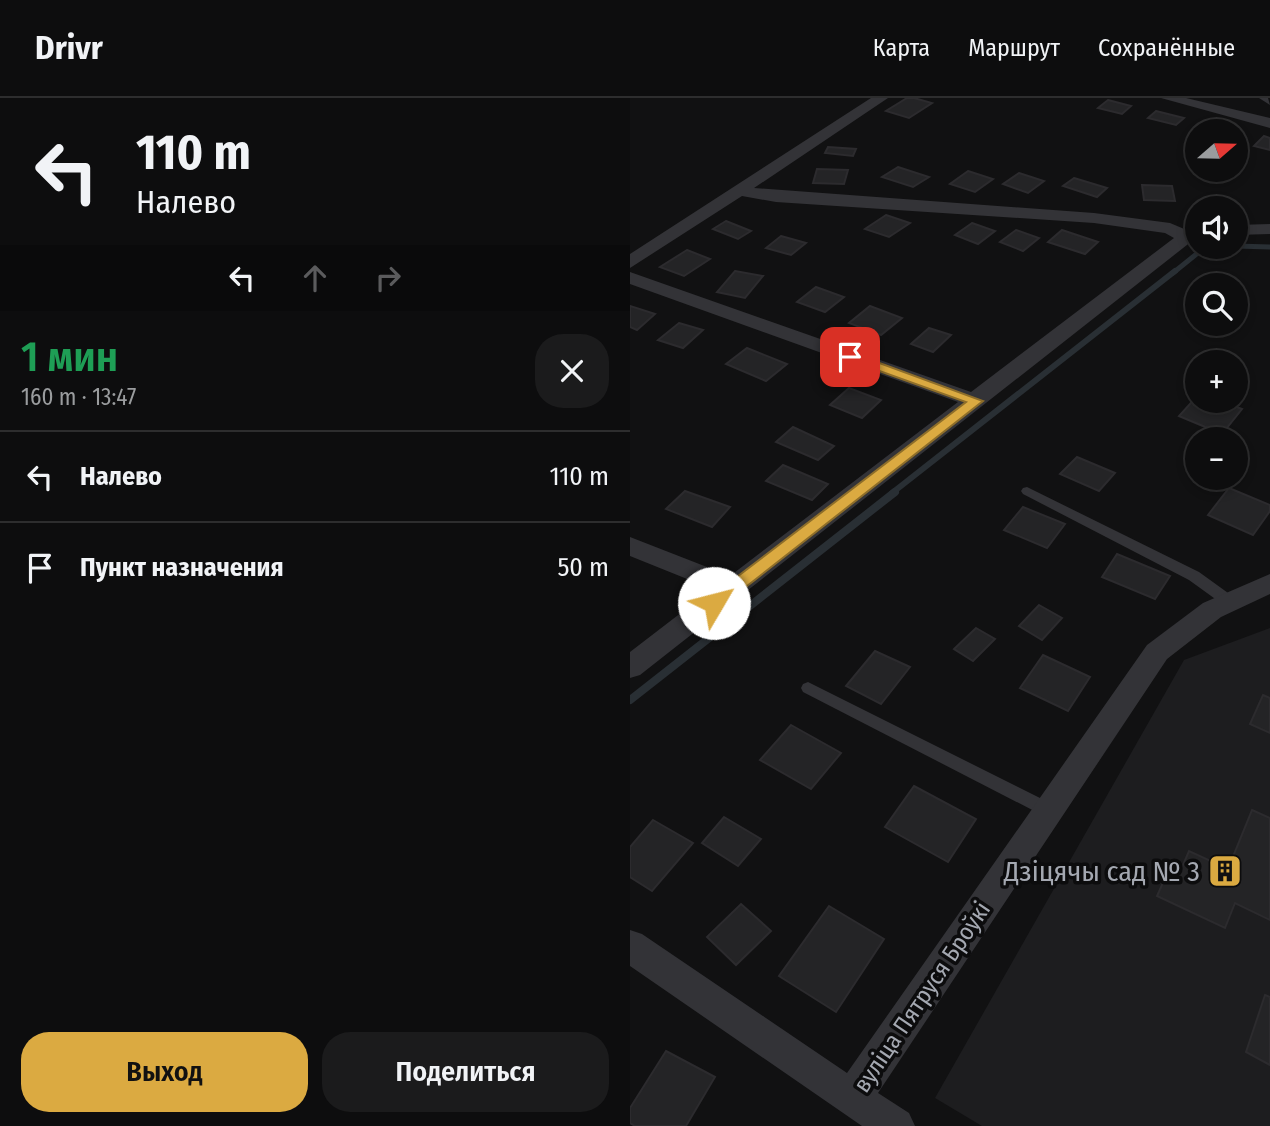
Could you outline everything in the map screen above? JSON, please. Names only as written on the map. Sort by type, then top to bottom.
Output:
[{"type":"street","points":[[630,262],[881,98]]},
{"type":"street","points":[[1168,98],[1270,123]]},
{"type":"street","points":[[741,191],[776,197],[1094,218],[1170,228],[1185,233]]},
{"type":"street","points":[[1248,229],[1270,229]]},
{"type":"street","points":[[630,667],[1185,241]]},
{"type":"street","points":[[630,278],[976,401]]},
{"type":"street","points":[[630,546],[735,587]]},
{"type":"street","name":"вуліца Пятруся Броўкі","points":[[896,1126],[852,1098],[1048,810],[1157,652],[1212,610],[1270,583]]},
{"type":"street","points":[[630,946],[852,1098]]},
{"type":"lane","points":[[1263,98],[1270,103]]},
{"type":"lane","points":[[1027,491],[1194,576],[1230,602]]},
{"type":"lane","points":[[808,688],[1048,810]]},
{"type":"shaded area","points":[[1270,628],[1270,1126],[982,1126],[935,1098],[1184,660]]},
{"type":"building","points":[[907,98],[932,103],[909,118],[886,111]]},
{"type":"building","points":[[1108,100],[1131,106],[1122,114],[1098,108]]},
{"type":"building","points":[[1156,111],[1184,118],[1176,125],[1148,118]]},
{"type":"building","points":[[1264,136],[1270,138],[1270,150],[1254,146]]},
{"type":"building","points":[[828,147],[856,149],[853,156],[825,153]]},
{"type":"building","points":[[898,167],[929,177],[913,187],[882,177]]},
{"type":"building","points":[[817,169],[848,170],[844,184],[813,183]]},
{"type":"building","points":[[968,171],[993,179],[975,192],[950,184]]},
{"type":"building","points":[[1019,173],[1044,181],[1028,193],[1003,184]]},
{"type":"building","points":[[1074,178],[1107,188],[1097,197],[1063,186]]},
{"type":"building","points":[[1142,185],[1172,186],[1175,201],[1144,200]]},
{"type":"building","points":[[886,215],[910,223],[889,237],[865,229]]},
{"type":"building","points":[[726,221],[751,231],[738,239],[713,229]]},
{"type":"building","points":[[972,223],[995,231],[978,244],[955,235]]},
{"type":"building","points":[[1016,230],[1039,238],[1023,251],[1000,242]]},
{"type":"building","points":[[1062,230],[1098,242],[1085,254],[1048,242]]},
{"type":"building","points":[[781,236],[806,243],[791,255],[766,248]]},
{"type":"building","points":[[687,250],[710,259],[684,276],[660,267]]},
{"type":"building","points":[[735,271],[763,276],[745,298],[717,292]]},
{"type":"building","points":[[816,287],[844,297],[825,312],[797,302]]},
{"type":"building","points":[[630,306],[655,314],[637,330],[630,327]]},
{"type":"building","points":[[870,306],[902,318],[881,335],[849,323]]},
{"type":"building","points":[[679,323],[703,330],[683,348],[658,340]]},
{"type":"building","points":[[929,328],[951,335],[933,352],[911,344]]},
{"type":"building","points":[[747,348],[787,364],[766,381],[726,364]]},
{"type":"building","points":[[849,388],[881,400],[862,418],[830,405]]},
{"type":"building","points":[[1185,409],[1185,413],[1239,413],[1228,427],[1205,427],[1179,416]]},
{"type":"building","points":[[793,427],[834,446],[818,460],[776,442]]},
{"type":"building","points":[[1077,457],[1115,473],[1099,491],[1060,474]]},
{"type":"building","points":[[783,465],[828,484],[812,500],[766,481]]},
{"type":"building","points":[[1227,490],[1234,490],[1270,505],[1270,511],[1253,535],[1208,515]]},
{"type":"building","points":[[685,491],[730,507],[712,527],[666,509]]},
{"type":"building","points":[[1023,507],[1065,524],[1047,548],[1004,530]]},
{"type":"building","points":[[1117,554],[1170,576],[1155,599],[1102,577]]},
{"type":"building","points":[[1039,605],[1062,618],[1042,640],[1019,626]]},
{"type":"building","points":[[976,628],[995,639],[973,661],[954,649]]},
{"type":"building","points":[[875,651],[910,667],[881,704],[846,686]]},
{"type":"building","points":[[1043,655],[1090,677],[1068,711],[1020,688]]},
{"type":"building","points":[[1263,695],[1270,698],[1270,733],[1250,724]]},
{"type":"building","points":[[791,725],[841,753],[811,789],[760,760]]},
{"type":"building","points":[[914,786],[976,819],[948,862],[885,827]]},
{"type":"building","name":"Дзіцячы сад № 3","points":[[1252,810],[1270,818],[1270,920],[1235,903],[1225,928],[1157,896],[1170,867],[1180,872],[1189,851],[1228,869]]},
{"type":"building","points":[[724,817],[761,839],[738,866],[702,843]]},
{"type":"building","points":[[653,820],[693,843],[652,891],[630,877],[630,847]]},
{"type":"building","points":[[741,904],[771,931],[736,965],[707,937]]},
{"type":"building","points":[[829,906],[884,939],[836,1012],[779,976]]},
{"type":"building","points":[[1265,995],[1270,997],[1270,1065],[1246,1052]]},
{"type":"building","points":[[666,1051],[715,1077],[686,1126],[635,1126],[630,1123],[630,1108]]},
{"type":"waterway","points":[[1248,246],[1270,247]]},
{"type":"waterway","points":[[1173,273],[1190,259]]},
{"type":"waterway","points":[[892,493],[1175,271]]},
{"type":"waterway","points":[[630,700],[895,492]]},
{"type":"place","name":"Дзіцячы сад № 3","points":[[1225,871]]},
{"type":"route","points":[[714,603],[976,401],[850,357]]}]
